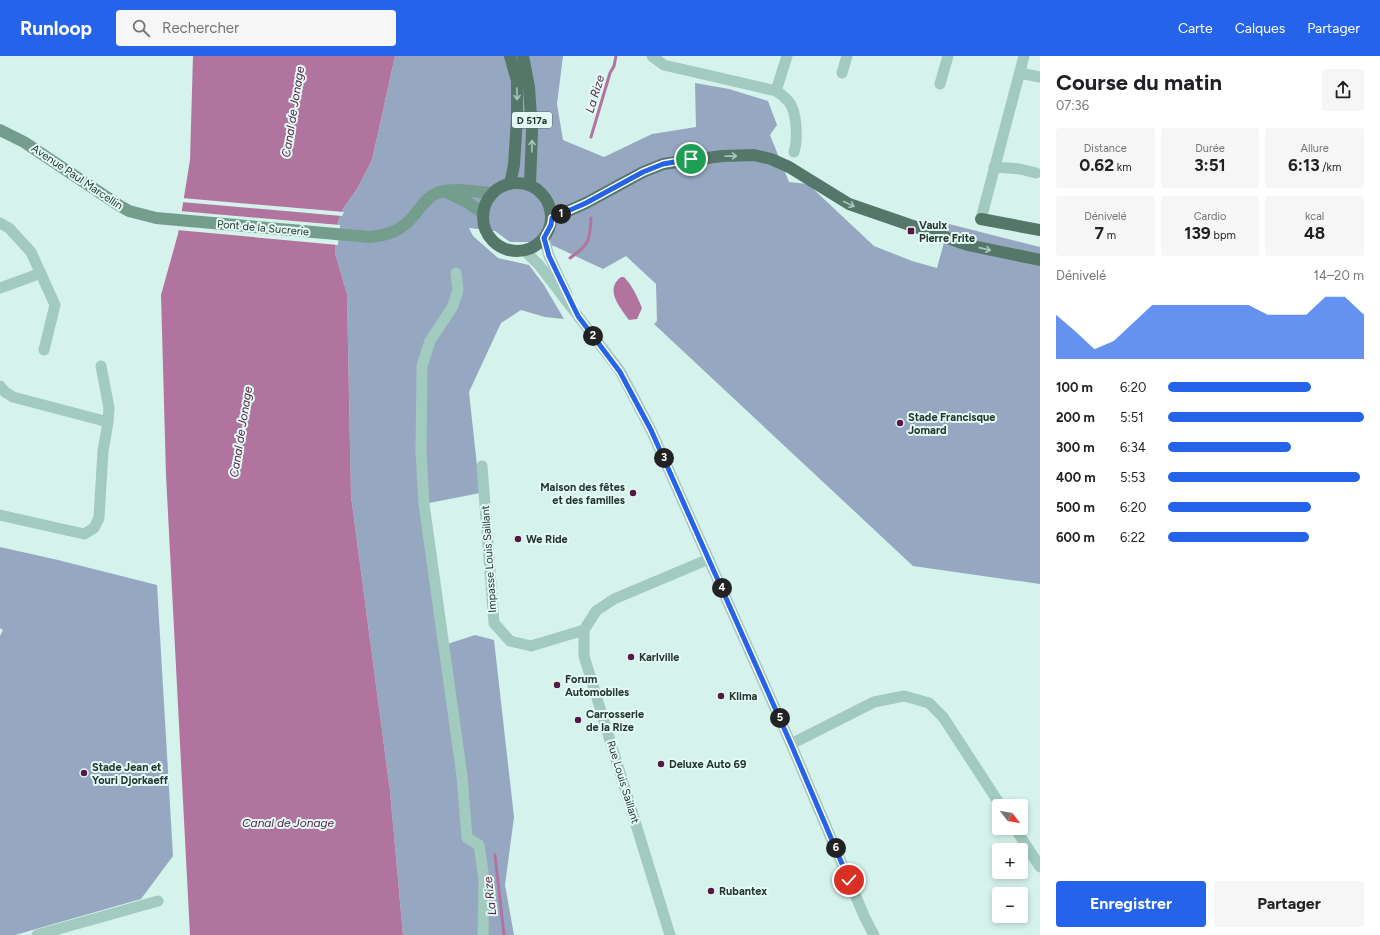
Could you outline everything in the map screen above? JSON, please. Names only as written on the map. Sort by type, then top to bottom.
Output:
[{"type":"main road","name":"D 517a","points":[[510,56],[517,80],[517,119],[514,165],[510,184]]},
{"type":"main road","name":"D 517a","points":[[522,56],[529,87],[532,131],[530,185]]},
{"type":"main road","points":[[552,218],[586,203],[643,172],[663,164],[722,156],[754,155],[771,159],[789,168],[849,204],[968,245],[1040,260]]},
{"type":"main road","points":[[516,183],[530,185],[539,190],[547,200],[552,218],[551,225],[539,244],[525,251],[512,251],[500,247],[494,243],[486,232],[484,226],[483,213],[486,202],[500,187],[516,183]]},
{"type":"main road","points":[[981,219],[1040,230]]},
{"type":"street","points":[[652,56],[664,65],[776,92],[792,106],[796,131],[796,147],[794,152]]},
{"type":"street","points":[[776,92],[787,56]]},
{"type":"street","points":[[842,73],[847,56]]},
{"type":"street","points":[[940,84],[948,56]]},
{"type":"street","points":[[981,219],[1024,56]]},
{"type":"street","points":[[1020,72],[1040,77]]},
{"type":"street","name":"Avenue Paul Marcellin","points":[[0,130],[24,142],[120,206],[129,211],[156,218]]},
{"type":"street","points":[[994,167],[1020,169],[1036,173]]},
{"type":"street","points":[[445,192],[459,190],[492,194]]},
{"type":"street","points":[[445,192],[467,202],[483,213]]},
{"type":"street","name":"Pont de la Sucrerie","points":[[156,218],[370,237],[385,236],[405,226],[428,198],[445,192]]},
{"type":"street","points":[[0,222],[9,228],[31,252],[55,305],[44,350]]},
{"type":"street","points":[[544,238],[549,256],[578,316]]},
{"type":"street","points":[[525,251],[539,265],[620,372],[648,423],[791,744],[865,918],[874,935]]},
{"type":"street","points":[[0,288],[41,273]]},
{"type":"street","points":[[456,273],[458,290],[453,306],[430,341],[422,366],[421,452],[424,504],[462,776],[467,838],[479,845],[484,879],[482,935]]},
{"type":"street","points":[[0,514],[84,534],[94,528],[99,518],[103,451],[109,408],[101,366]]},
{"type":"street","points":[[2,392],[13,397],[108,422]]},
{"type":"street","name":"Impasse Louis Saillant","points":[[482,466],[494,623],[510,641],[531,646],[584,630]]},
{"type":"street","points":[[584,630],[596,611],[614,599],[709,559]]},
{"type":"street","name":"Rue Louis Saillant","points":[[584,630],[584,656],[670,935]]},
{"type":"street","points":[[791,744],[874,702],[904,696],[929,703],[943,717],[996,799]]},
{"type":"street","points":[[1019,835],[1040,867]]},
{"type":"street","points":[[37,935],[158,901]]},
{"type":"shaded area","points":[[395,56],[563,56],[557,104],[563,140],[604,157],[652,134],[696,127],[695,83],[729,89],[768,101],[777,125],[770,135],[789,182],[808,184],[874,246],[912,261],[937,268],[949,224],[1040,247],[1040,584],[913,566],[654,324],[657,321],[656,284],[626,256],[603,269],[554,246],[529,242],[510,242],[495,231],[469,228],[473,236],[498,258],[529,265],[544,285],[564,319],[545,317],[521,310],[501,323],[469,392],[480,493],[424,504],[441,646],[475,635],[494,640],[514,817],[505,885],[514,935],[403,935],[390,791],[351,496],[347,294],[335,253],[338,221],[344,207],[357,189],[372,160]]},
{"type":"shaded area","name":"Stade Jean et Youri Djorkaeff","points":[[0,547],[157,585],[173,856],[141,899],[15,935],[0,935],[0,636],[3,630],[0,628]]},
{"type":"water","name":"Canal de Jonage","points":[[193,56],[395,56],[372,160],[357,189],[344,207],[338,221],[335,253],[347,294],[351,496],[390,791],[403,935],[190,935],[166,475],[161,295],[178,234],[190,160]]},
{"type":"water","points":[[621,277],[624,277],[629,284],[642,308],[637,319],[629,320],[615,298],[614,287],[616,282]]},
{"type":"pier","points":[[182,198],[344,212],[342,216],[181,202]]},
{"type":"pier","points":[[180,211],[340,225],[338,245],[177,230]]},
{"type":"waterway","name":"La Rize","points":[[591,137],[616,56]]},
{"type":"waterway","name":"La Rize","points":[[570,258],[585,246],[589,237],[591,218]]},
{"type":"waterway","name":"La Rize","points":[[495,855],[504,935]]},
{"type":"place","name":"Vaulx Pierre Frite","points":[[911,231]]},
{"type":"place","name":"Stade Francisque Jomard","points":[[900,423]]},
{"type":"place","name":"Maison des fêtes et des familles","points":[[633,493]]},
{"type":"place","name":"We Ride","points":[[518,539]]},
{"type":"place","name":"Karlville","points":[[631,657]]},
{"type":"place","name":"Forum Automobiles","points":[[557,685]]},
{"type":"place","name":"Klima","points":[[721,696]]},
{"type":"place","name":"Carrosserie de la Rize","points":[[578,720]]},
{"type":"place","name":"Deluxe Auto 69","points":[[661,764]]},
{"type":"place","name":"Stade Jean et Youri Djorkaeff","points":[[84,773]]},
{"type":"place","name":"Rubantex","points":[[711,891]]},
{"type":"route","points":[[691,159],[663,164],[643,172],[620,183],[586,203],[552,218],[551,225],[544,238],[549,256],[578,316],[620,372],[651,430],[791,744],[849,880]]}]
